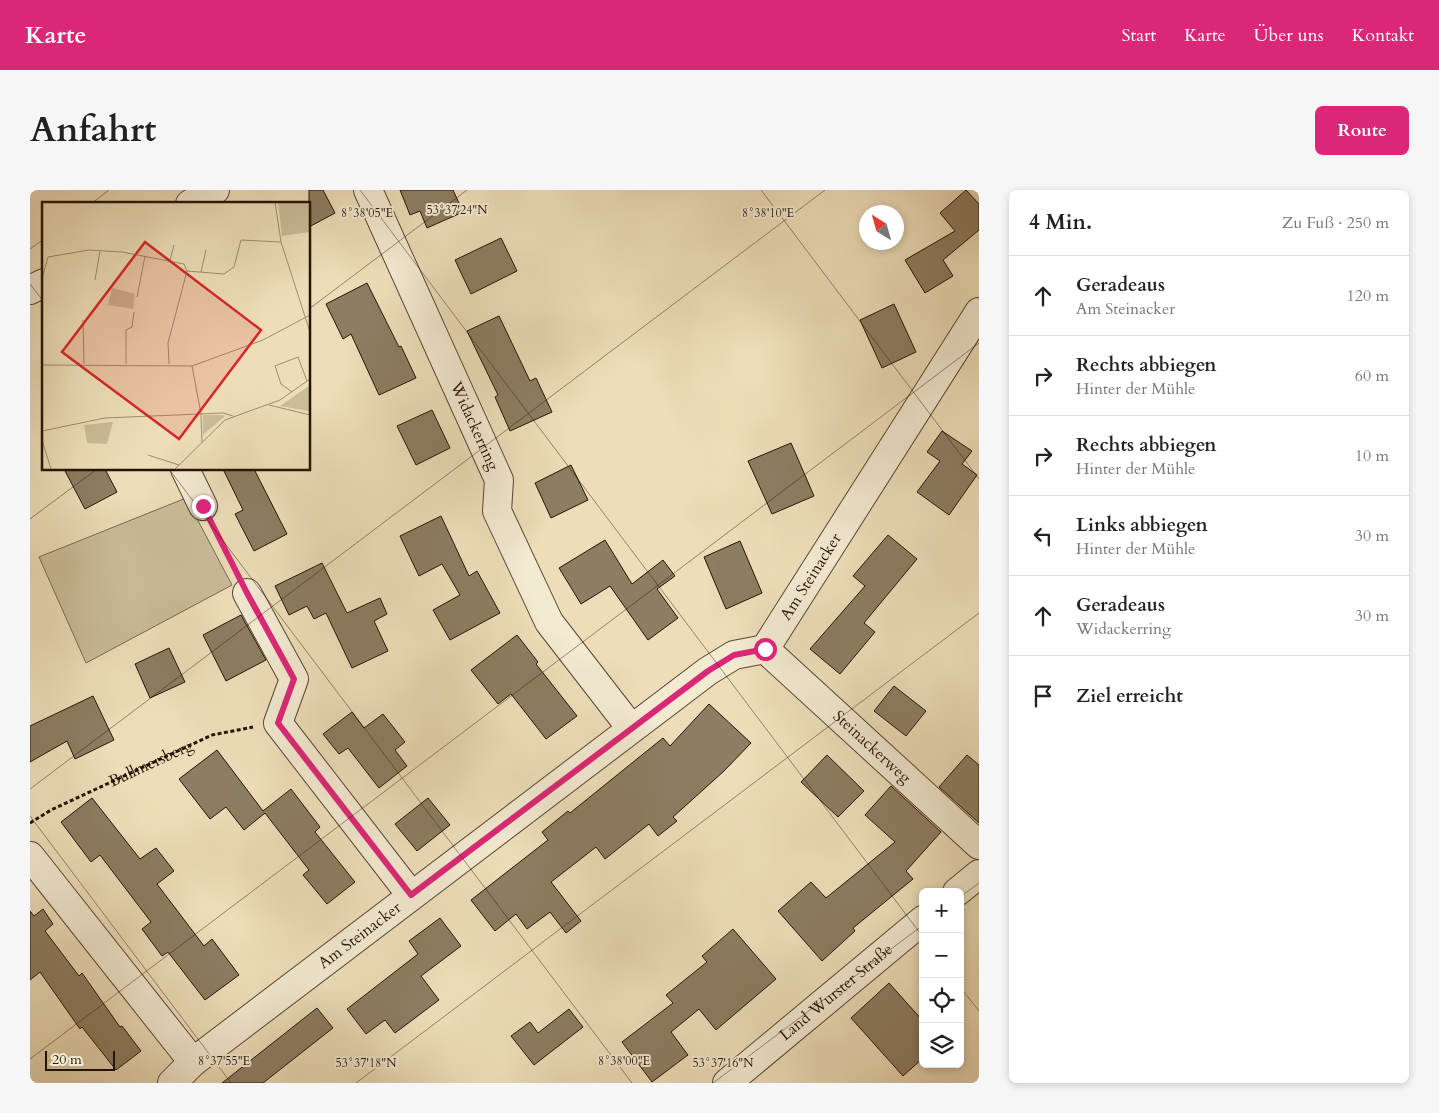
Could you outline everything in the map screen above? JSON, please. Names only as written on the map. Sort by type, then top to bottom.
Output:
[{"type":"street","points":[[194,202],[215,190]]},
{"type":"street","name":"Widackerring","points":[[368,190],[499,480],[497,511],[549,622],[631,728]]},
{"type":"street","points":[[30,290],[42,283]]},
{"type":"street","name":"Am Steinacker","points":[[172,1083],[193,1062],[708,671],[734,655],[765,649],[979,312]]},
{"type":"street","points":[[185,470],[203,506]]},
{"type":"street","points":[[247,593],[294,679],[278,723],[411,895]]},
{"type":"street","name":"Steinackerweg","points":[[765,649],[979,845]]},
{"type":"street","points":[[30,856],[193,1062]]},
{"type":"street","points":[[962,888],[979,874]]},
{"type":"street","name":"Land Wurster Straße","points":[[728,1083],[919,923]]},
{"type":"path","points":[[203,506],[247,593]]},
{"type":"path","name":"Bullmersberg","points":[[30,823],[51,810],[212,735],[278,723]]},
{"type":"shaded area","points":[[186,498],[232,585],[86,663],[39,557]]},
{"type":"building","points":[[309,190],[323,190],[335,213],[310,226]]},
{"type":"building","points":[[400,190],[453,190],[463,212],[427,228],[420,211],[410,215]]},
{"type":"building","points":[[966,190],[979,204],[979,230],[943,260],[953,276],[925,293],[905,260],[955,231],[940,213]]},
{"type":"building","points":[[501,238],[517,271],[471,294],[455,260]]},
{"type":"building","points":[[367,283],[416,378],[379,395],[351,334],[343,339],[326,304]]},
{"type":"building","points":[[894,304],[916,352],[882,368],[860,320]]},
{"type":"building","points":[[499,316],[530,381],[536,378],[552,412],[510,431],[495,397],[498,395],[467,331]]},
{"type":"building","points":[[432,410],[450,448],[416,465],[397,426]]},
{"type":"building","points":[[942,431],[972,451],[962,464],[977,475],[949,515],[917,492],[940,461],[927,452]]},
{"type":"building","points":[[791,443],[814,496],[772,514],[748,461]]},
{"type":"building","points":[[571,465],[588,500],[551,518],[535,483]]},
{"type":"building","points":[[65,470],[106,470],[117,492],[85,509]]},
{"type":"building","points":[[223,470],[255,470],[287,534],[254,551],[235,514],[243,510]]},
{"type":"building","points":[[441,516],[469,576],[477,571],[500,613],[450,640],[433,610],[460,595],[442,564],[419,576],[400,536]]},
{"type":"building","points":[[888,535],[917,559],[864,623],[875,632],[840,674],[810,649],[865,586],[853,576]]},
{"type":"building","points":[[605,540],[632,584],[663,560],[675,576],[657,589],[678,618],[648,640],[610,586],[581,604],[559,568]]},
{"type":"building","points":[[740,541],[762,593],[726,609],[704,557]]},
{"type":"building","points":[[322,563],[347,613],[380,598],[387,614],[374,621],[388,651],[352,668],[326,613],[314,619],[307,606],[289,615],[275,586]]},
{"type":"building","points":[[241,615],[266,660],[226,681],[203,635]]},
{"type":"building","points":[[517,635],[538,662],[536,664],[577,716],[546,739],[511,694],[498,704],[471,670]]},
{"type":"building","points":[[169,648],[185,682],[150,698],[135,664]]},
{"type":"building","points":[[894,686],[926,711],[906,736],[874,711]]},
{"type":"building","points":[[93,696],[114,740],[75,759],[67,741],[30,762],[30,726]]},
{"type":"building","points":[[709,704],[751,743],[724,771],[673,817],[677,821],[658,836],[649,824],[605,859],[596,847],[551,882],[581,921],[566,933],[550,912],[527,929],[516,914],[495,931],[471,900],[548,840],[542,832],[568,811],[570,813],[663,738],[670,746]]},
{"type":"building","points":[[352,712],[364,728],[383,714],[405,742],[395,750],[407,766],[379,788],[348,748],[339,754],[323,734]]},
{"type":"building","points":[[217,750],[263,811],[291,789],[320,827],[315,832],[355,882],[327,904],[303,875],[309,870],[265,813],[244,830],[226,807],[210,819],[179,779]]},
{"type":"building","points":[[827,755],[864,791],[838,817],[801,782]]},
{"type":"building","points":[[967,755],[979,765],[979,823],[939,787]]},
{"type":"building","points":[[891,786],[941,832],[906,871],[913,879],[853,928],[855,931],[822,961],[778,911],[811,882],[826,898],[895,842],[865,815]]},
{"type":"building","points":[[92,798],[140,859],[156,848],[174,871],[157,884],[204,946],[212,939],[239,975],[205,1000],[168,952],[162,956],[142,929],[151,922],[100,855],[91,862],[61,822]]},
{"type":"building","points":[[428,798],[450,825],[417,851],[395,824]]},
{"type":"building","points":[[43,909],[53,924],[45,931],[79,976],[82,973],[120,1027],[122,1026],[141,1051],[116,1070],[82,1027],[80,1029],[40,972],[30,980],[30,911],[34,916]]},
{"type":"building","points":[[440,918],[461,946],[421,976],[439,1000],[395,1033],[385,1020],[366,1034],[347,1009],[418,954],[409,941]]},
{"type":"building","points":[[733,929],[776,979],[716,1030],[699,1009],[671,1032],[688,1055],[652,1082],[622,1042],[673,1003],[666,995],[707,962],[702,956]]},
{"type":"building","points":[[889,983],[919,1017],[919,1062],[903,1076],[851,1018]]},
{"type":"building","points":[[317,1008],[333,1028],[263,1083],[222,1083]]},
{"type":"building","points":[[569,1009],[583,1027],[534,1065],[511,1036],[530,1022],[538,1033]]},
{"type":"route","points":[[203,506],[247,593],[294,679],[278,723],[411,895],[708,671],[734,655],[765,649]]}]
